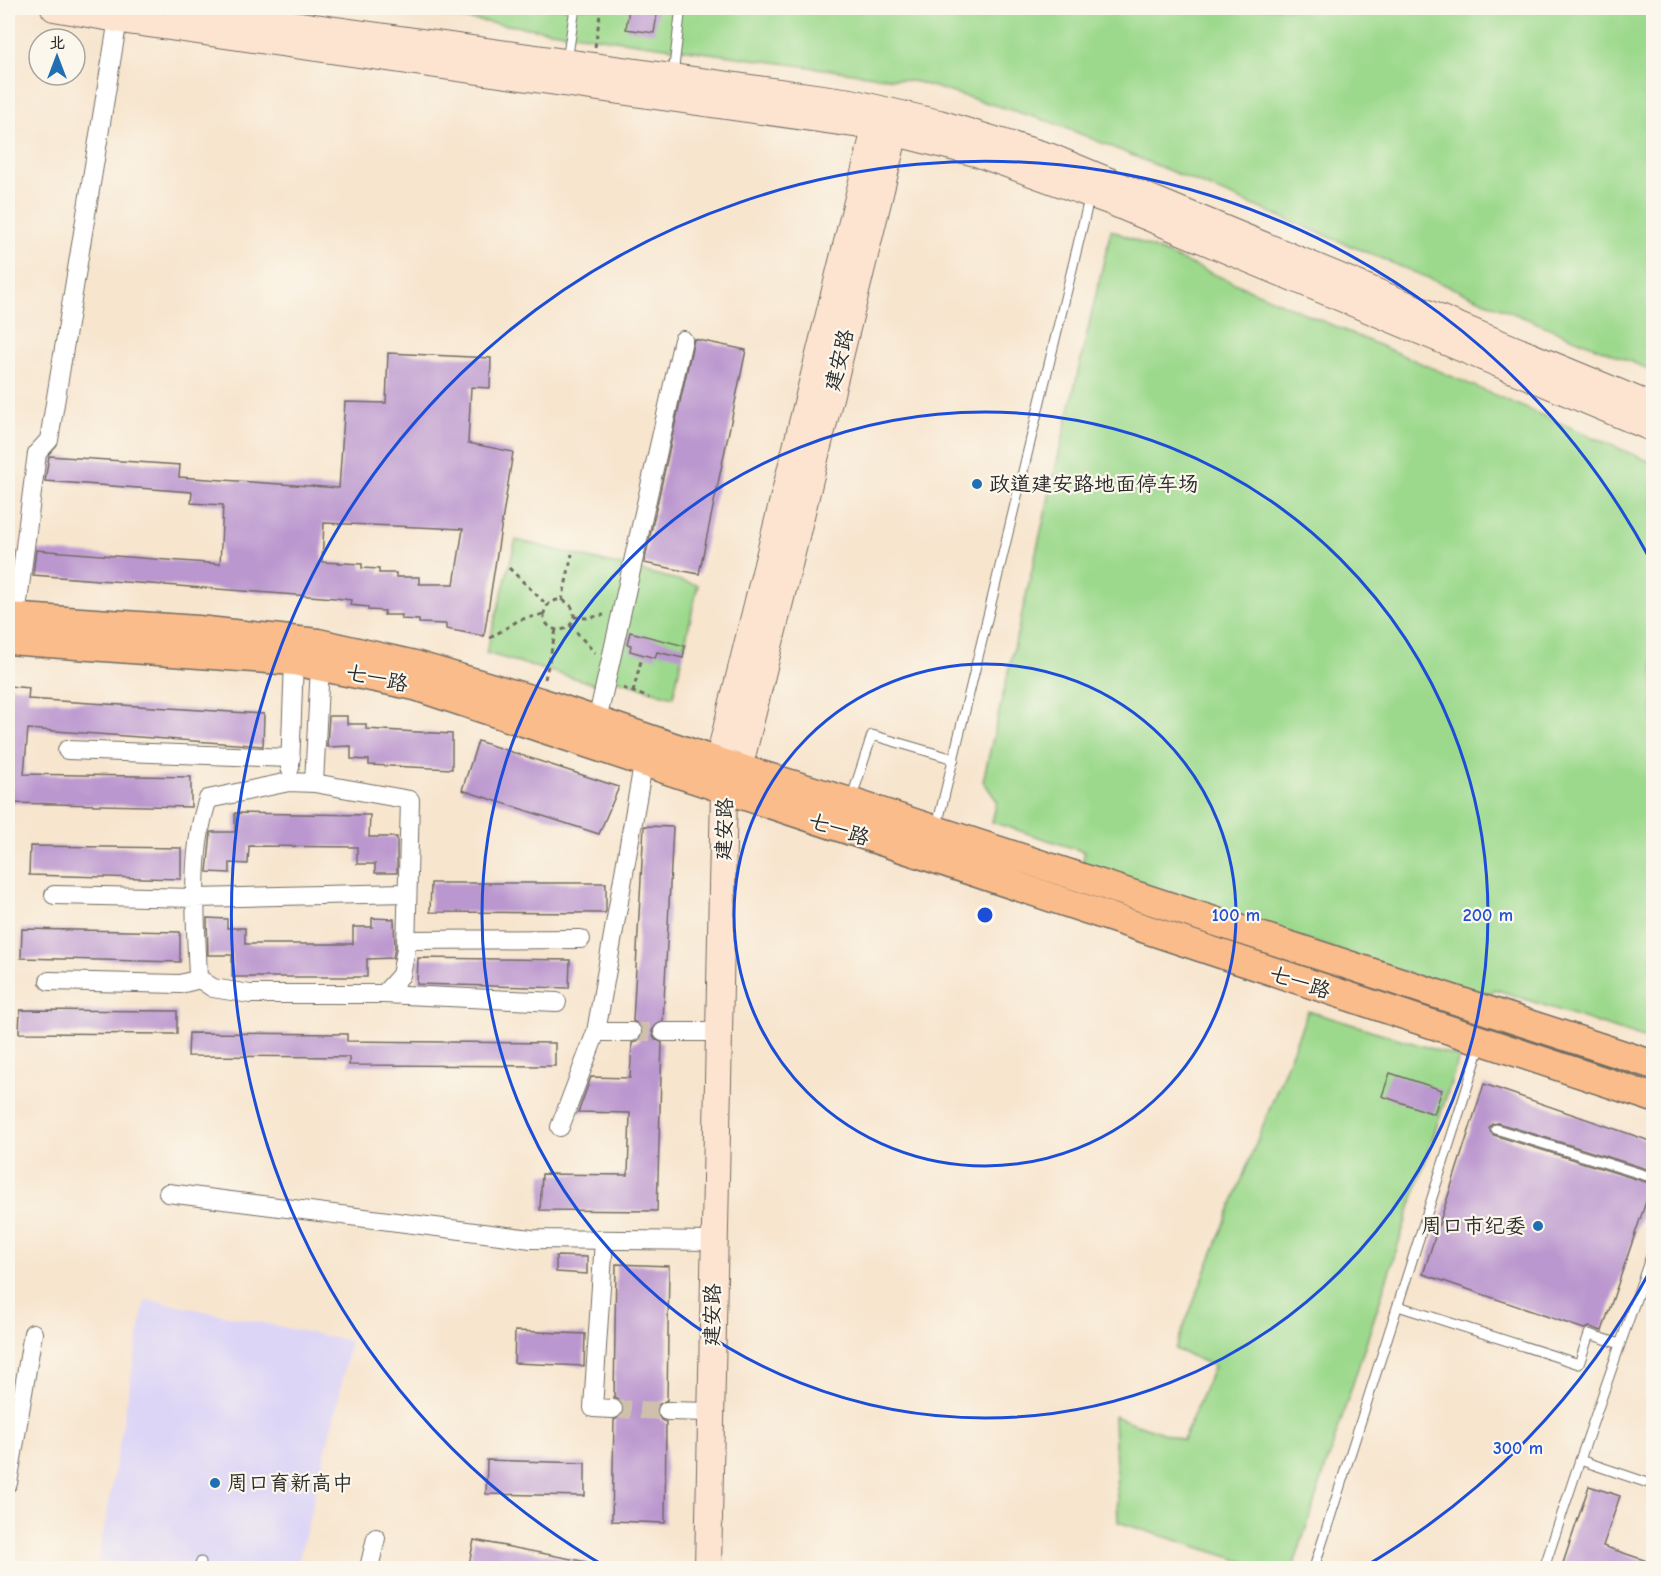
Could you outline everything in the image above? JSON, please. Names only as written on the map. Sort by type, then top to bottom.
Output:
[{"type":"main road","points":[[54,8],[118,19],[887,121],[939,123],[1051,157],[1653,407]]},
{"type":"main road","points":[[178,8],[851,102],[887,121],[1090,195],[1653,429]]},
{"type":"main road","name":"建安路","points":[[708,1569],[718,1032],[727,774],[887,121]]},
{"type":"main road","name":"七一路","points":[[10,625],[307,663],[415,686],[727,774],[850,802],[1653,1065]]},
{"type":"main road","name":"七一路","points":[[10,625],[198,630],[318,642],[415,664],[540,702],[597,722],[727,774],[1482,1042],[1653,1098]]},
{"type":"street","points":[[10,625],[37,453],[49,440],[118,19]]},
{"type":"street","points":[[597,722],[683,340]]},
{"type":"street","points":[[290,782],[291,758],[307,663]]},
{"type":"street","points":[[307,663],[314,783]]},
{"type":"street","points":[[67,750],[291,758]]},
{"type":"street","points":[[560,1127],[596,1032],[643,765]]},
{"type":"street","points":[[384,994],[401,975],[406,940],[410,800],[314,783],[290,782],[208,799],[201,821],[195,898],[198,978],[213,988],[250,994],[384,994],[556,1002]]},
{"type":"street","points":[[54,895],[195,898],[406,893]]},
{"type":"street","points":[[406,940],[581,939]]},
{"type":"street","points":[[49,981],[180,984],[200,979]]},
{"type":"street","points":[[596,1032],[632,1032]]},
{"type":"street","points":[[663,1032],[718,1032]]},
{"type":"street","points":[[168,1193],[531,1239],[714,1242]]},
{"type":"street","points":[[604,1240],[593,1408],[613,1409]]},
{"type":"street","points":[[8,1483],[33,1333]]},
{"type":"street","points":[[667,1411],[710,1412]]},
{"type":"street","points":[[369,1569],[376,1538]]},
{"type":"lane","points":[[575,8],[579,65]]},
{"type":"lane","points":[[672,78],[680,15]]},
{"type":"lane","points":[[936,831],[1090,195]]},
{"type":"lane","points":[[850,802],[872,735],[954,759]]},
{"type":"lane","points":[[1314,1569],[1482,1042]]},
{"type":"lane","points":[[1497,1129],[1653,1179]]},
{"type":"lane","points":[[1544,1569],[1653,1247]]},
{"type":"lane","points":[[1398,1306],[1579,1364],[1589,1334],[1620,1344]]},
{"type":"lane","points":[[1580,1460],[1653,1485]]},
{"type":"path","points":[[579,65],[601,8]]},
{"type":"path","points":[[562,601],[572,554]]},
{"type":"path","points":[[509,568],[548,606]]},
{"type":"path","points":[[554,601],[569,604],[574,617],[570,625],[556,630],[549,626],[544,614],[548,606],[554,601]]},
{"type":"path","points":[[574,617],[600,617],[622,609]]},
{"type":"path","points":[[490,638],[519,620],[544,614]]},
{"type":"path","points":[[570,625],[594,651],[606,682],[649,698]]},
{"type":"path","points":[[540,702],[556,630]]},
{"type":"path","points":[[633,692],[642,657]]},
{"type":"shaded area","name":"周口育新高中","points":[[145,1299],[350,1341],[339,1397],[297,1568],[97,1568]]},
{"type":"green space","points":[[385,8],[1653,8],[1653,371],[1054,123],[917,82]]},
{"type":"green space","points":[[1111,230],[1653,463],[1653,1041],[1494,989],[1487,1000],[1082,864],[1085,852],[992,822],[997,801],[983,781]]},
{"type":"green space","points":[[516,540],[698,585],[673,697],[612,678],[609,688],[486,653]]},
{"type":"green space","points":[[1308,1011],[1459,1057],[1293,1568],[1264,1568],[1118,1522],[1114,1416],[1183,1440],[1214,1366],[1175,1349]]},
{"type":"building","points":[[629,8],[658,8],[654,33],[626,29]]},
{"type":"building","points":[[694,339],[746,350],[699,574],[644,563]]},
{"type":"building","points":[[388,353],[491,358],[490,388],[471,387],[468,443],[513,452],[484,636],[446,629],[446,624],[419,623],[419,620],[401,619],[402,615],[384,615],[385,611],[368,610],[368,607],[350,605],[351,600],[33,575],[36,550],[220,564],[223,505],[191,503],[192,492],[45,481],[49,456],[180,465],[179,477],[339,488],[345,402],[386,403]],"holes":[[[324,523],[463,529],[454,584],[419,584],[419,577],[396,577],[396,573],[379,573],[379,569],[362,568],[362,564],[322,562]]]},
{"type":"building","points":[[8,548],[13,549],[10,573],[8,573]]},
{"type":"building","points":[[630,632],[685,646],[683,658],[657,652],[655,658],[630,651],[631,645],[627,644]]},
{"type":"building","points":[[8,686],[29,688],[28,699],[264,714],[263,746],[28,729],[24,774],[191,777],[191,807],[8,803]]},
{"type":"building","points":[[329,716],[347,716],[347,724],[366,724],[366,729],[452,734],[452,769],[369,765],[369,760],[351,759],[351,746],[327,747]]},
{"type":"building","points":[[478,741],[619,787],[599,834],[462,790]]},
{"type":"building","points":[[235,813],[370,815],[369,837],[397,837],[397,873],[375,873],[375,864],[357,864],[357,847],[249,846],[248,864],[230,863],[230,873],[207,872],[211,832],[235,832]]},
{"type":"building","points":[[644,826],[673,827],[663,1021],[657,1023],[652,1031],[654,1038],[662,1043],[657,1211],[540,1210],[542,1174],[628,1175],[630,1113],[578,1112],[591,1077],[630,1078],[632,1043],[638,1041],[643,1033],[641,1026],[633,1021]]},
{"type":"building","points":[[30,846],[181,848],[181,879],[29,875]]},
{"type":"building","points":[[431,883],[606,883],[606,911],[605,913],[430,912]]},
{"type":"building","points":[[207,918],[227,919],[227,928],[245,928],[245,944],[353,944],[353,927],[372,927],[372,918],[394,919],[395,948],[393,958],[367,959],[367,977],[232,977],[232,955],[208,955]]},
{"type":"building","points":[[22,929],[180,932],[180,962],[21,958]]},
{"type":"building","points":[[418,958],[570,960],[569,988],[417,984]]},
{"type":"building","points":[[20,1010],[177,1011],[177,1034],[19,1033]]},
{"type":"building","points":[[189,1033],[347,1034],[347,1041],[555,1043],[555,1066],[349,1065],[349,1057],[188,1056]]},
{"type":"building","points":[[1390,1073],[1442,1090],[1434,1114],[1382,1096]]},
{"type":"building","name":"周口市纪委","points":[[1484,1084],[1653,1142],[1653,1171],[1498,1123],[1492,1124],[1489,1128],[1494,1135],[1652,1184],[1602,1331],[1590,1327],[1584,1329],[1423,1274]]},
{"type":"building","points":[[556,1256],[587,1257],[587,1274],[556,1272]]},
{"type":"building","points":[[616,1264],[669,1266],[667,1400],[658,1405],[656,1411],[661,1420],[666,1422],[665,1523],[612,1521],[614,1420],[622,1416],[624,1409],[620,1400],[614,1398]]},
{"type":"building","points":[[515,1331],[585,1334],[584,1366],[514,1363]]},
{"type":"building","points":[[487,1460],[585,1463],[585,1496],[486,1494]]},
{"type":"building","points":[[1589,1486],[1620,1496],[1603,1546],[1653,1563],[1653,1569],[1561,1569]]},
{"type":"building","points":[[474,1540],[587,1562],[586,1569],[468,1569]]},
{"type":"tunnel","points":[[632,1032],[663,1032]]},
{"type":"tunnel","points":[[613,1409],[667,1411]]},
{"type":"place","name":"政道建安路地面停车场","points":[[977,484]]},
{"type":"place","name":"周口市纪委","points":[[1538,1226]]},
{"type":"place","name":"周口育新高中","points":[[215,1483]]}]
